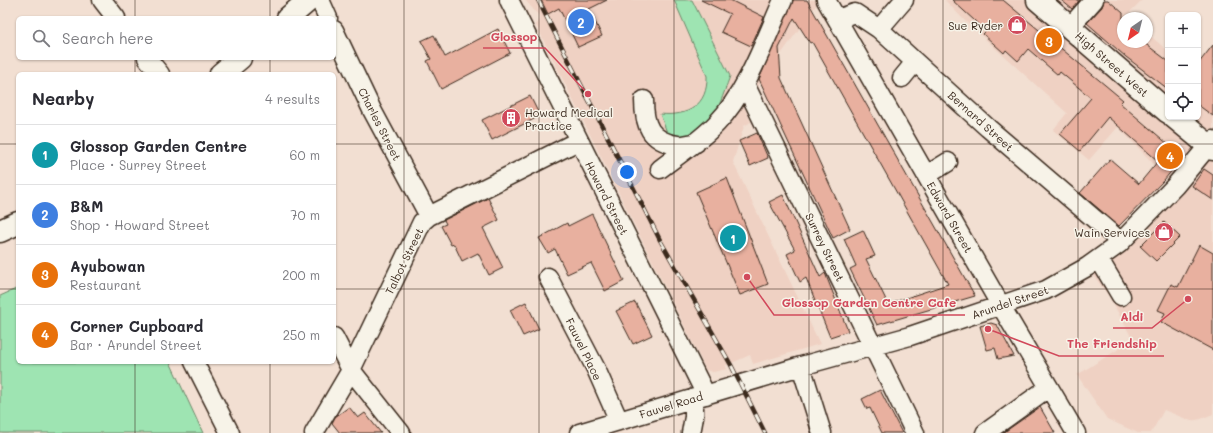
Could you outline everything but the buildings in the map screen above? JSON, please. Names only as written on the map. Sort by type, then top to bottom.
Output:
[{"type":"main road","points":[[290,16],[309,0]]},
{"type":"main road","name":"High Street West","points":[[1038,0],[1165,109]]},
{"type":"main road","points":[[223,72],[238,60]]},
{"type":"main road","points":[[1178,120],[1212,145]]},
{"type":"main road","points":[[0,231],[16,224]]},
{"type":"street","points":[[102,0],[114,16]]},
{"type":"street","points":[[320,0],[327,16]]},
{"type":"street","name":"Howard Street","points":[[509,0],[706,395]]},
{"type":"street","points":[[660,169],[696,143],[718,122],[745,84],[782,0]]},
{"type":"street","name":"Edward Street","points":[[826,0],[1048,388],[1076,433]]},
{"type":"street","points":[[879,29],[904,0]]},
{"type":"street","points":[[1069,28],[1094,0]]},
{"type":"street","name":"Bernard Street","points":[[837,19],[855,13],[879,29],[988,128],[1112,234],[1119,244]]},
{"type":"street","name":"Charles Street","points":[[336,34],[372,110],[429,216]]},
{"type":"street","points":[[149,60],[158,72]]},
{"type":"street","points":[[902,78],[915,62]]},
{"type":"street","name":"Surrey Street","points":[[745,84],[915,433]]},
{"type":"street","points":[[644,100],[644,116],[649,130],[662,141],[678,145],[696,143]]},
{"type":"street","name":"Talbot Street","points":[[314,433],[351,370],[422,222],[429,216],[517,164],[578,141]]},
{"type":"street","name":"Arundel Street","points":[[706,395],[873,345],[910,336],[1046,290],[1099,259],[1119,244],[1212,145]]},
{"type":"street","points":[[927,175],[948,162]]},
{"type":"street","points":[[1099,259],[1121,296]]},
{"type":"street","name":"Fauvel Place","points":[[548,277],[596,369],[619,421]]},
{"type":"street","points":[[336,342],[351,370],[401,433]]},
{"type":"street","points":[[195,364],[230,433]]},
{"type":"street","points":[[801,366],[822,433]]},
{"type":"street","points":[[985,433],[1048,388]]},
{"type":"street","points":[[691,433],[694,417],[706,395]]},
{"type":"street","name":"Fauvel Road","points":[[578,433],[706,395]]},
{"type":"shaded area","points":[[525,0],[820,0],[744,106],[751,122],[744,126],[733,162],[820,344],[753,364],[750,355],[725,366],[727,369],[713,372],[706,370],[536,25],[540,17]]},
{"type":"shaded area","points":[[945,0],[1142,0],[1130,12],[1117,12],[1117,48],[1153,48],[1153,38],[1165,48],[1165,120],[1201,120],[1201,77],[1213,87],[1213,414],[1191,421],[1164,410],[1151,433],[1138,433],[1107,419],[1077,375],[1133,340],[1109,296],[1087,267],[1175,186],[1118,127],[1089,160],[1053,130],[1067,113],[964,20]]},
{"type":"green space","points":[[674,0],[692,0],[730,76],[720,102],[711,119],[696,131],[671,143],[660,114],[679,113],[694,107],[700,102],[704,95],[707,76]]},
{"type":"green space","points":[[16,289],[16,364],[171,364],[203,433],[0,433],[0,296]]},
{"type":"railway","points":[[538,0],[660,240],[731,365],[765,433]]},
{"type":"place","name":"B&M","points":[[581,22]]},
{"type":"place","name":"Sue Ryder","points":[[1017,25]]},
{"type":"place","name":"Ayubowan","points":[[1049,41]]},
{"type":"place","name":"Glossop","points":[[588,94]]},
{"type":"place","name":"Howard Medical Practice","points":[[511,118]]},
{"type":"place","name":"Corner Cupboard","points":[[1170,156]]},
{"type":"place","name":"Wain Services","points":[[1164,232]]},
{"type":"place","name":"Glossop Garden Centre","points":[[733,238]]},
{"type":"place","name":"Glossop Garden Centre Cafe","points":[[747,277]]},
{"type":"place","name":"Aldi","points":[[1188,299]]},
{"type":"place","name":"The Friendship","points":[[988,329]]}]
